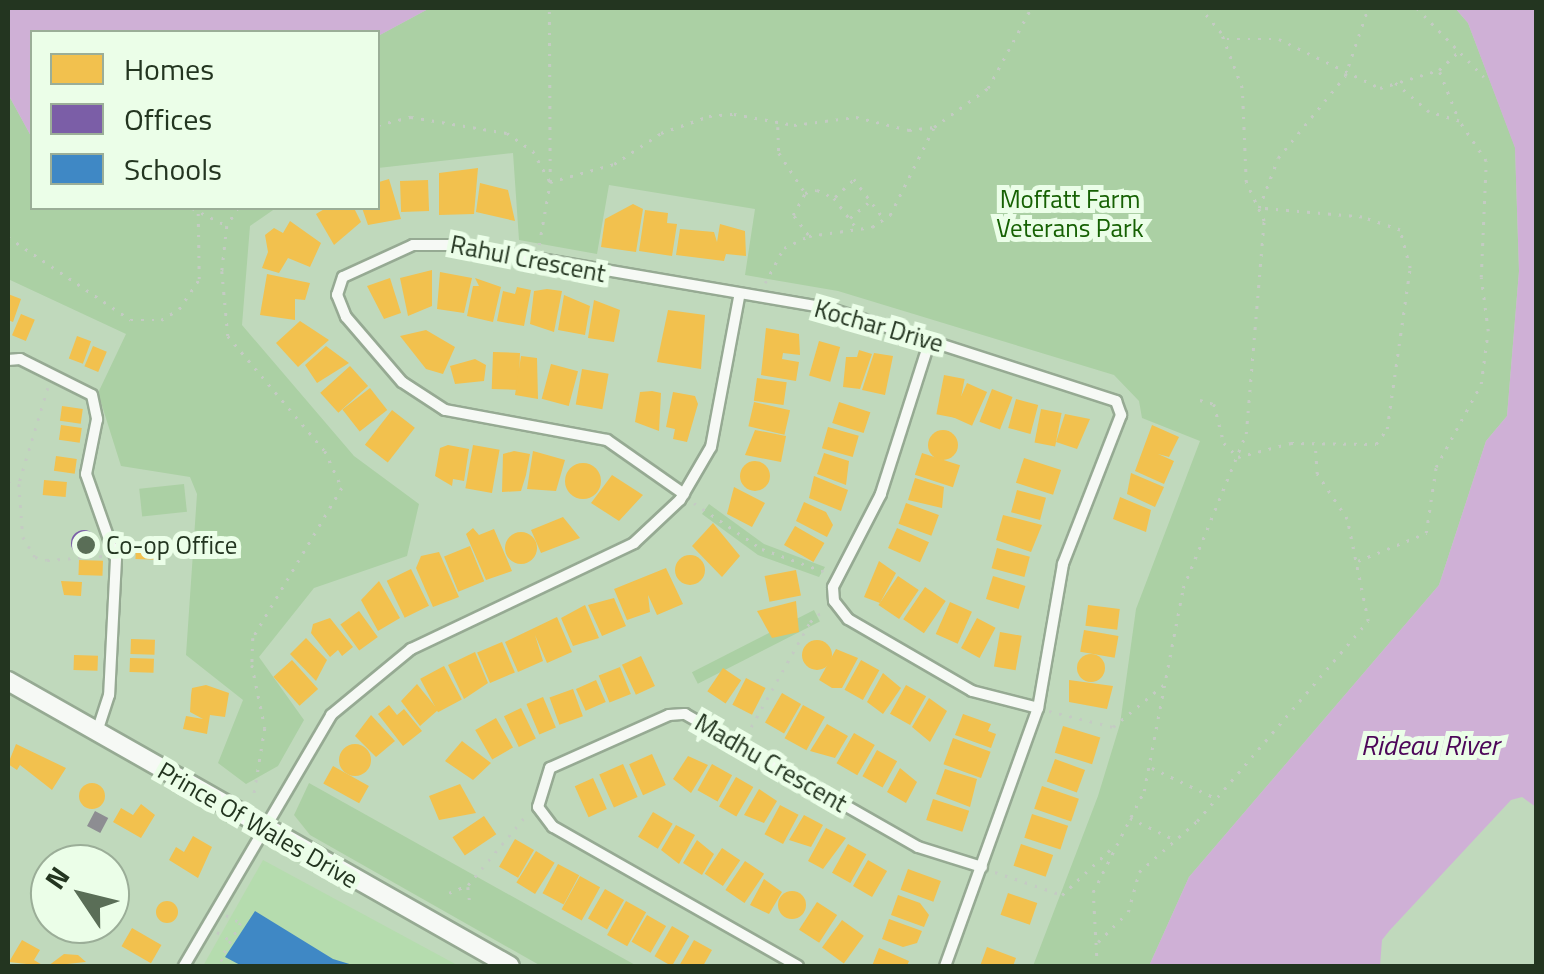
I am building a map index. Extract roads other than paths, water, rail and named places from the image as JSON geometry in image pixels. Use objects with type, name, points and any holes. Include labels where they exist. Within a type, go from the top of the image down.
[{"type":"main road","name":"Prince Of Wales Drive","points":[[8,681],[510,966]]},
{"type":"street","name":"Rahul Crescent","points":[[684,494],[607,440],[445,410],[402,382],[346,317],[337,295],[354,267],[413,244],[459,244],[536,262],[740,297]]},
{"type":"street","name":"Kochar Drive","points":[[740,297],[828,308],[1100,392],[1116,401],[1121,414],[1063,564],[1038,708],[945,966]]},
{"type":"street","points":[[184,966],[331,715],[362,686],[451,628],[634,542],[684,494],[711,447],[740,297]]},
{"type":"street","points":[[930,340],[881,494],[838,577],[834,601],[848,620],[972,690],[1038,708]]},
{"type":"street","points":[[8,360],[53,374],[92,396],[97,419],[86,474],[115,555],[109,694],[97,732]]},
{"type":"street","name":"Madhu Crescent","points":[[798,966],[553,827],[538,807],[543,779],[560,761],[669,714],[684,714],[918,847],[982,867]]},
{"type":"water","points":[[8,8],[430,8],[380,35],[380,30],[30,30],[30,134],[8,94]]},
{"type":"water","name":"Rideau River","points":[[1455,8],[1536,8],[1536,807],[1522,797],[1511,800],[1382,940],[1380,966],[1149,966],[1189,877],[1439,585],[1486,441],[1507,416],[1519,271],[1515,148],[1468,23]]},
{"type":"place","name":"Co-op Office","points":[[86,545]]},
{"type":"park label","name":"Moffatt Farm Veterans Park","points":[[1070,214]]}]
